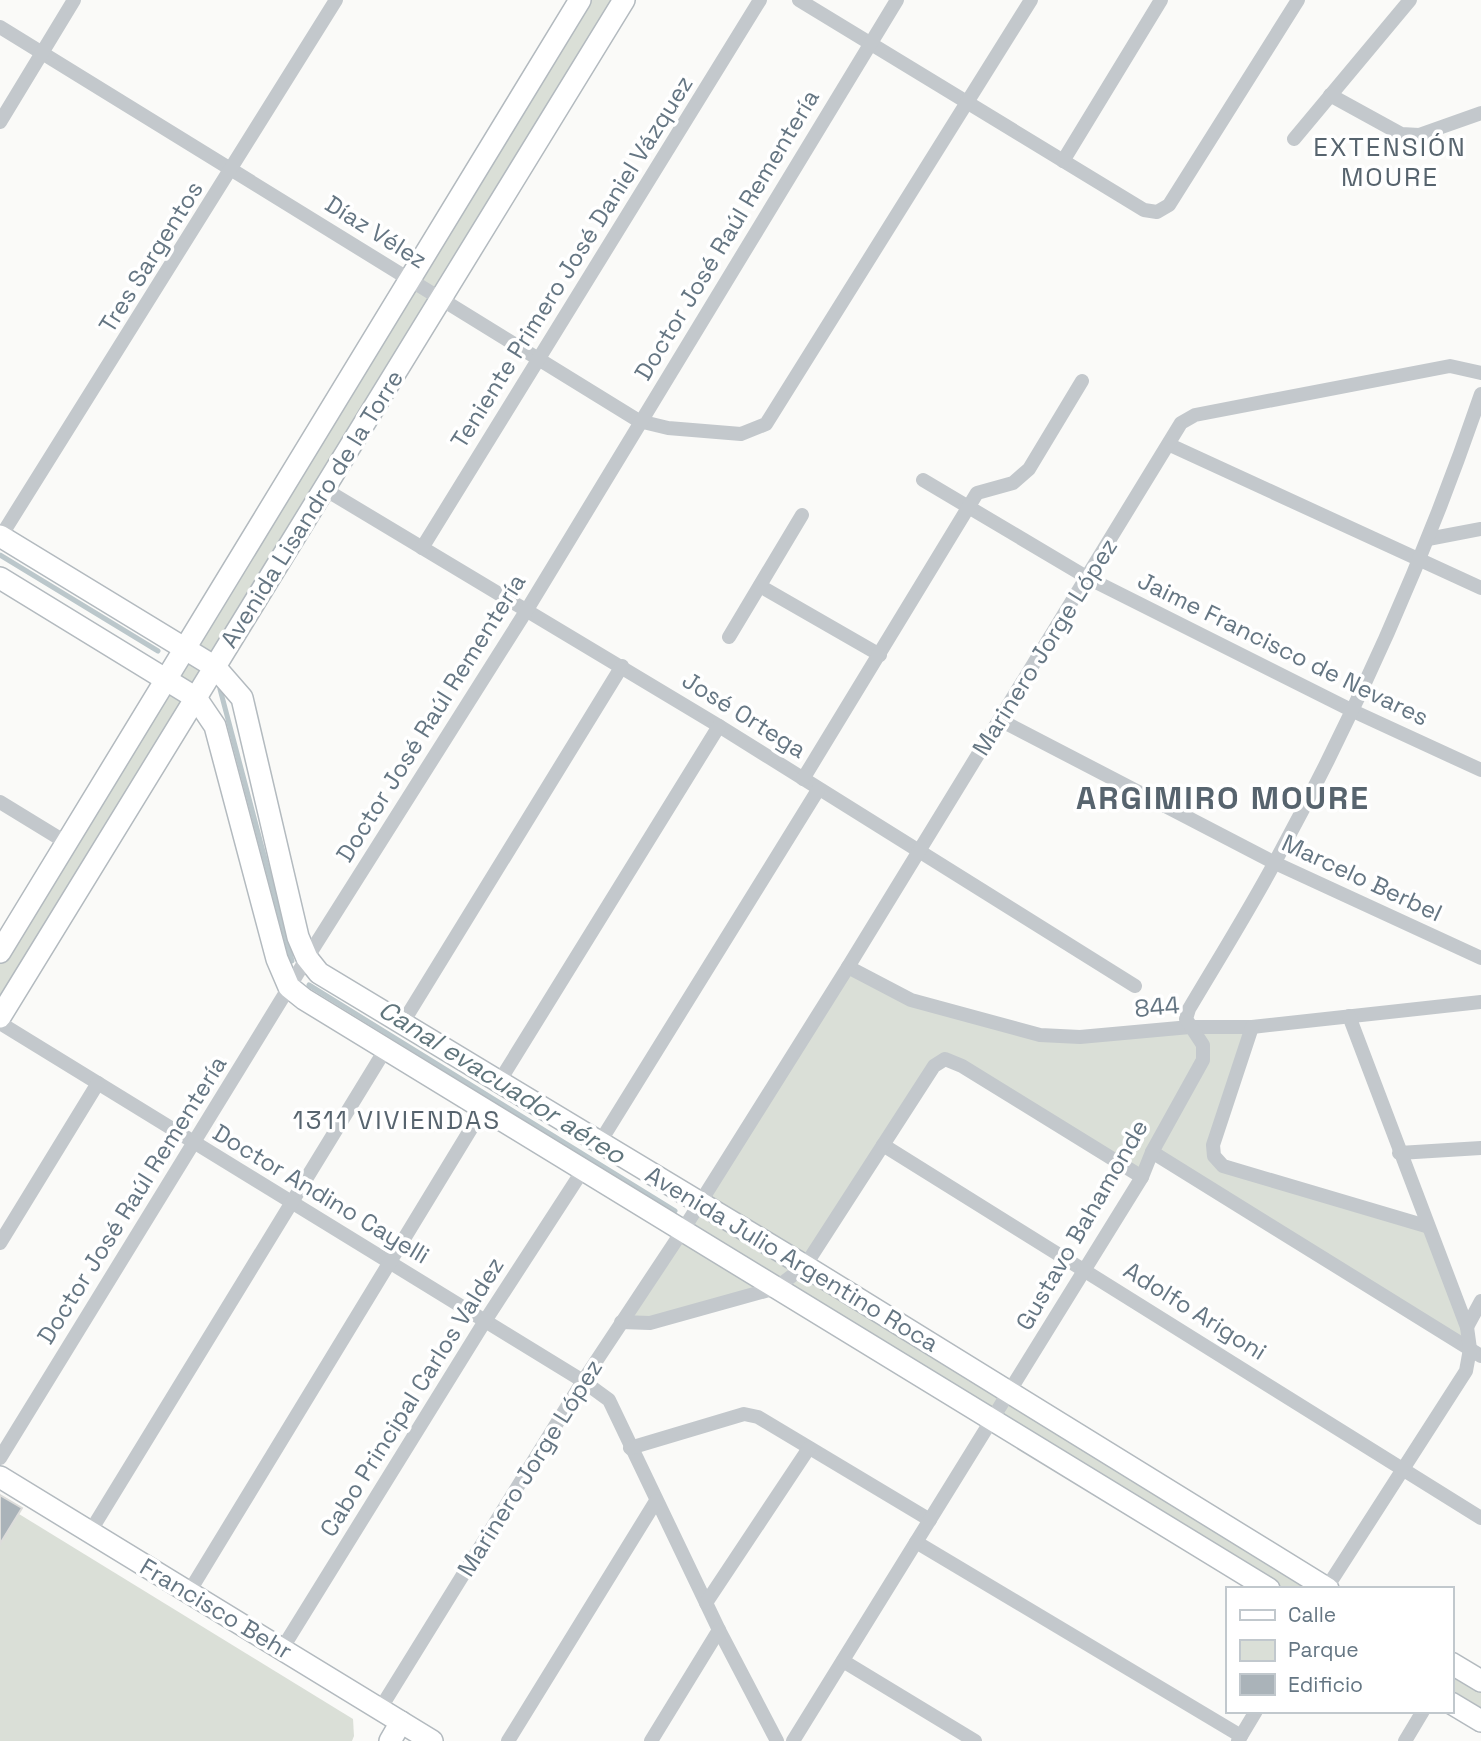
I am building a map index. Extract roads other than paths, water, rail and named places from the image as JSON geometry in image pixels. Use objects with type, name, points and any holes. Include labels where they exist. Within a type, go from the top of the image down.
[{"type":"main road","name":"Avenida Lisandro de la Torre","points":[[0,952],[580,0]]},
{"type":"main road","name":"Avenida Lisandro de la Torre","points":[[0,1017],[326,490],[624,0]]},
{"type":"main road","name":"Avenida Julio Argentino Roca","points":[[0,536],[215,667],[242,698],[298,937],[307,958],[319,973],[805,1266],[1325,1587]]},
{"type":"main road","points":[[0,578],[196,698],[215,726],[277,959],[289,987]]},
{"type":"main road","name":"Avenida Julio Argentino Roca","points":[[289,987],[385,1050],[1266,1587]]},
{"type":"main road","name":"Francisco Behr","points":[[0,1477],[432,1741]]},
{"type":"main road","points":[[1453,1664],[1481,1681]]},
{"type":"main road","points":[[1453,1704],[1481,1721]]},
{"type":"main road","points":[[390,1741],[401,1722]]},
{"type":"street","points":[[0,122],[74,0]]},
{"type":"street","name":"Tres Sargentos","points":[[0,536],[233,170],[336,0]]},
{"type":"street","name":"Teniente Primero José Daniel Vázquez","points":[[422,548],[760,0]]},
{"type":"street","points":[[799,0],[1144,210],[1157,212],[1169,205],[1298,0]]},
{"type":"street","name":"Doctor José Raúl Rementería","points":[[0,1458],[307,958],[528,608],[639,421],[897,0]]},
{"type":"street","points":[[968,103],[1031,0]]},
{"type":"street","points":[[1063,161],[1161,0]]},
{"type":"street","points":[[1294,139],[1410,0]]},
{"type":"street","name":"Díaz Vélez","points":[[0,26],[639,421],[668,428],[741,435],[766,424],[968,103]]},
{"type":"street","points":[[1330,95],[1401,134],[1419,135],[1481,113]]},
{"type":"street","name":"Marinero Jorge López","points":[[380,1709],[583,1381],[683,1230],[848,967],[918,849],[1170,445],[1181,423],[1195,415],[1450,366],[1481,373]]},
{"type":"street","points":[[803,779],[976,494],[1013,483],[1029,469],[1082,381]]},
{"type":"street","points":[[1190,1027],[1186,1019],[1189,1009],[1275,863],[1353,711],[1420,561],[1481,394]]},
{"type":"street","points":[[1170,445],[1481,588]]},
{"type":"street","name":"Jaime Francisco de Nevares","points":[[923,480],[1088,578],[1353,711],[1481,770]]},
{"type":"street","name":"José Ortega","points":[[326,490],[528,608],[1135,986]]},
{"type":"street","points":[[729,637],[802,515]]},
{"type":"street","points":[[1428,539],[1481,529]]},
{"type":"street","points":[[760,586],[880,655]]},
{"type":"street","points":[[402,1024],[622,666]]},
{"type":"street","name":"Marcelo Berbel","points":[[1000,720],[1275,863],[1481,958]]},
{"type":"street","points":[[499,1082],[719,726]]},
{"type":"street","points":[[600,1142],[818,790]]},
{"type":"street","points":[[0,802],[66,843]]},
{"type":"street","name":"844","points":[[848,967],[911,1000],[1040,1035],[1080,1037],[1190,1027],[1252,1027],[1481,1002]]},
{"type":"street","points":[[1328,1587],[1476,1353],[1349,1016]]},
{"type":"street","name":"Doctor Andino Cayelli","points":[[0,1023],[583,1381],[609,1400],[719,1630],[777,1741]]},
{"type":"street","name":"Gustavo Bahamonde","points":[[992,1420],[1142,1177],[1152,1152],[1203,1059],[1203,1045],[1190,1027]]},
{"type":"street","points":[[1252,1027],[1213,1144],[1214,1156],[1223,1166],[1426,1226]]},
{"type":"street","points":[[90,1532],[385,1050]]},
{"type":"street","points":[[621,1322],[650,1323],[776,1288],[805,1266],[934,1066],[945,1059],[962,1066],[1142,1177]]},
{"type":"street","points":[[0,1243],[98,1083]]},
{"type":"street","points":[[190,1592],[483,1109]]},
{"type":"street","name":"Adolfo Arigoni","points":[[883,1145],[1481,1518]]},
{"type":"street","points":[[1399,1153],[1481,1148]]},
{"type":"street","points":[[1152,1152],[1476,1353]]},
{"type":"street","name":"Cabo Principal Carlos Valdez","points":[[282,1649],[485,1321],[583,1170]]},
{"type":"street","points":[[1467,1327],[1481,1301]]},
{"type":"street","points":[[630,1448],[744,1414],[758,1417],[930,1520]]},
{"type":"street","points":[[793,1741],[992,1420]]},
{"type":"street","points":[[706,1603],[809,1448]]},
{"type":"street","points":[[508,1741],[656,1501]]},
{"type":"street","points":[[916,1542],[1240,1738],[1255,1713]]},
{"type":"street","points":[[651,1741],[719,1630]]},
{"type":"street","points":[[843,1661],[975,1741]]},
{"type":"street","points":[[1405,1741],[1422,1713]]},
{"type":"waterway","name":"Canal evacuador aéreo","points":[[0,555],[158,651]]},
{"type":"waterway","name":"Canal evacuador aéreo","points":[[220,689],[292,961]]},
{"type":"waterway","name":"Canal evacuador aéreo","points":[[309,985],[675,1211]]},
{"type":"district","name":"EXTENSIÓN MOURE","points":[[1390,162]]},
{"type":"district","name":"ARGIMIRO MOURE","points":[[1223,798]]},
{"type":"district","name":"1311 VIVIENDAS","points":[[397,1120]]}]
